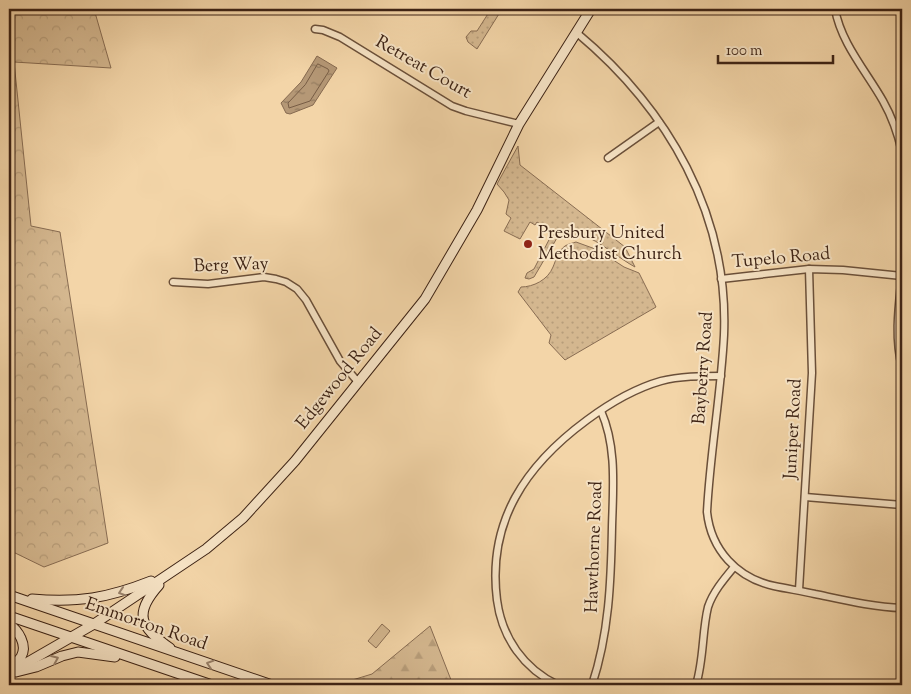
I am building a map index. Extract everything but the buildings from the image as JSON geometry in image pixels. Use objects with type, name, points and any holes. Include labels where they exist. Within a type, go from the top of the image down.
[{"type":"main road","name":"Edgewood Road","points":[[9,672],[94,624],[206,548],[243,518],[295,461],[425,299],[477,210],[519,124],[591,9]]},
{"type":"main road","points":[[9,595],[32,599],[80,601],[108,596],[168,575]]},
{"type":"main road","points":[[168,575],[148,598],[143,613],[144,621],[146,627],[156,638],[178,654]]},
{"type":"main road","name":"Emmorton Road","points":[[9,595],[272,685]]},
{"type":"main road","name":"Emmorton Road","points":[[9,616],[212,685]]},
{"type":"main road","points":[[9,624],[18,631],[22,645],[21,657],[9,672]]},
{"type":"main road","points":[[9,672],[36,667],[62,656],[78,652],[139,660]]},
{"type":"street","points":[[834,9],[841,32],[886,108],[896,130],[902,152]]},
{"type":"street","name":"Retreat Court","points":[[315,30],[323,30],[340,37],[452,106],[519,124]]},
{"type":"street","name":"Bayberry Road","points":[[576,33],[621,75],[639,95],[673,141],[701,198],[715,239],[721,279],[724,333],[707,512],[714,542],[734,567],[761,582],[852,602],[902,608]]},
{"type":"street","points":[[608,158],[659,122]]},
{"type":"street","name":"Tupelo Road","points":[[721,279],[809,269],[902,276]]},
{"type":"street","name":"Juniper Road","points":[[799,590],[812,374],[809,269]]},
{"type":"street","points":[[902,276],[898,323],[902,367]]},
{"type":"street","name":"Berg Way","points":[[173,282],[208,284],[264,277],[286,282],[297,289],[306,300],[340,361],[358,382]]},
{"type":"street","points":[[558,685],[532,668],[522,658],[508,637],[499,613],[495,568],[501,534],[511,504],[529,474],[556,445],[600,411],[626,394],[661,381],[680,377],[721,376]]},
{"type":"street","name":"Hawthorne Road","points":[[592,685],[606,629],[612,556],[612,457],[607,430],[600,411]]},
{"type":"street","points":[[805,497],[902,505]]},
{"type":"street","points":[[696,685],[702,662],[708,607],[720,584],[734,567]]},
{"type":"green space","points":[[9,9],[94,9],[111,68],[14,62],[31,226],[60,232],[108,543],[44,567],[9,550]]},
{"type":"green space","points":[[491,9],[502,9],[477,49],[468,42],[466,37],[471,31],[477,31]]},
{"type":"green space","points":[[518,146],[520,165],[625,247],[635,267],[590,238],[577,236],[557,238],[534,277],[525,278],[527,273],[534,269],[553,232],[537,222],[535,225],[530,222],[520,239],[504,231],[511,218],[506,214],[509,200],[497,184]]},
{"type":"green space","points":[[576,242],[598,250],[624,267],[639,273],[656,307],[565,360],[549,343],[551,335],[518,292],[521,287],[535,284],[548,276],[563,248]]},
{"type":"green space","points":[[382,624],[390,631],[376,648],[368,641]]},
{"type":"green space","points":[[430,626],[453,685],[336,685],[372,674]]},
{"type":"water","points":[[317,56],[337,68],[313,105],[290,114],[286,113],[281,103],[301,82]]},
{"type":"place","name":"Presbury United Methodist Church","points":[[528,244]]}]
